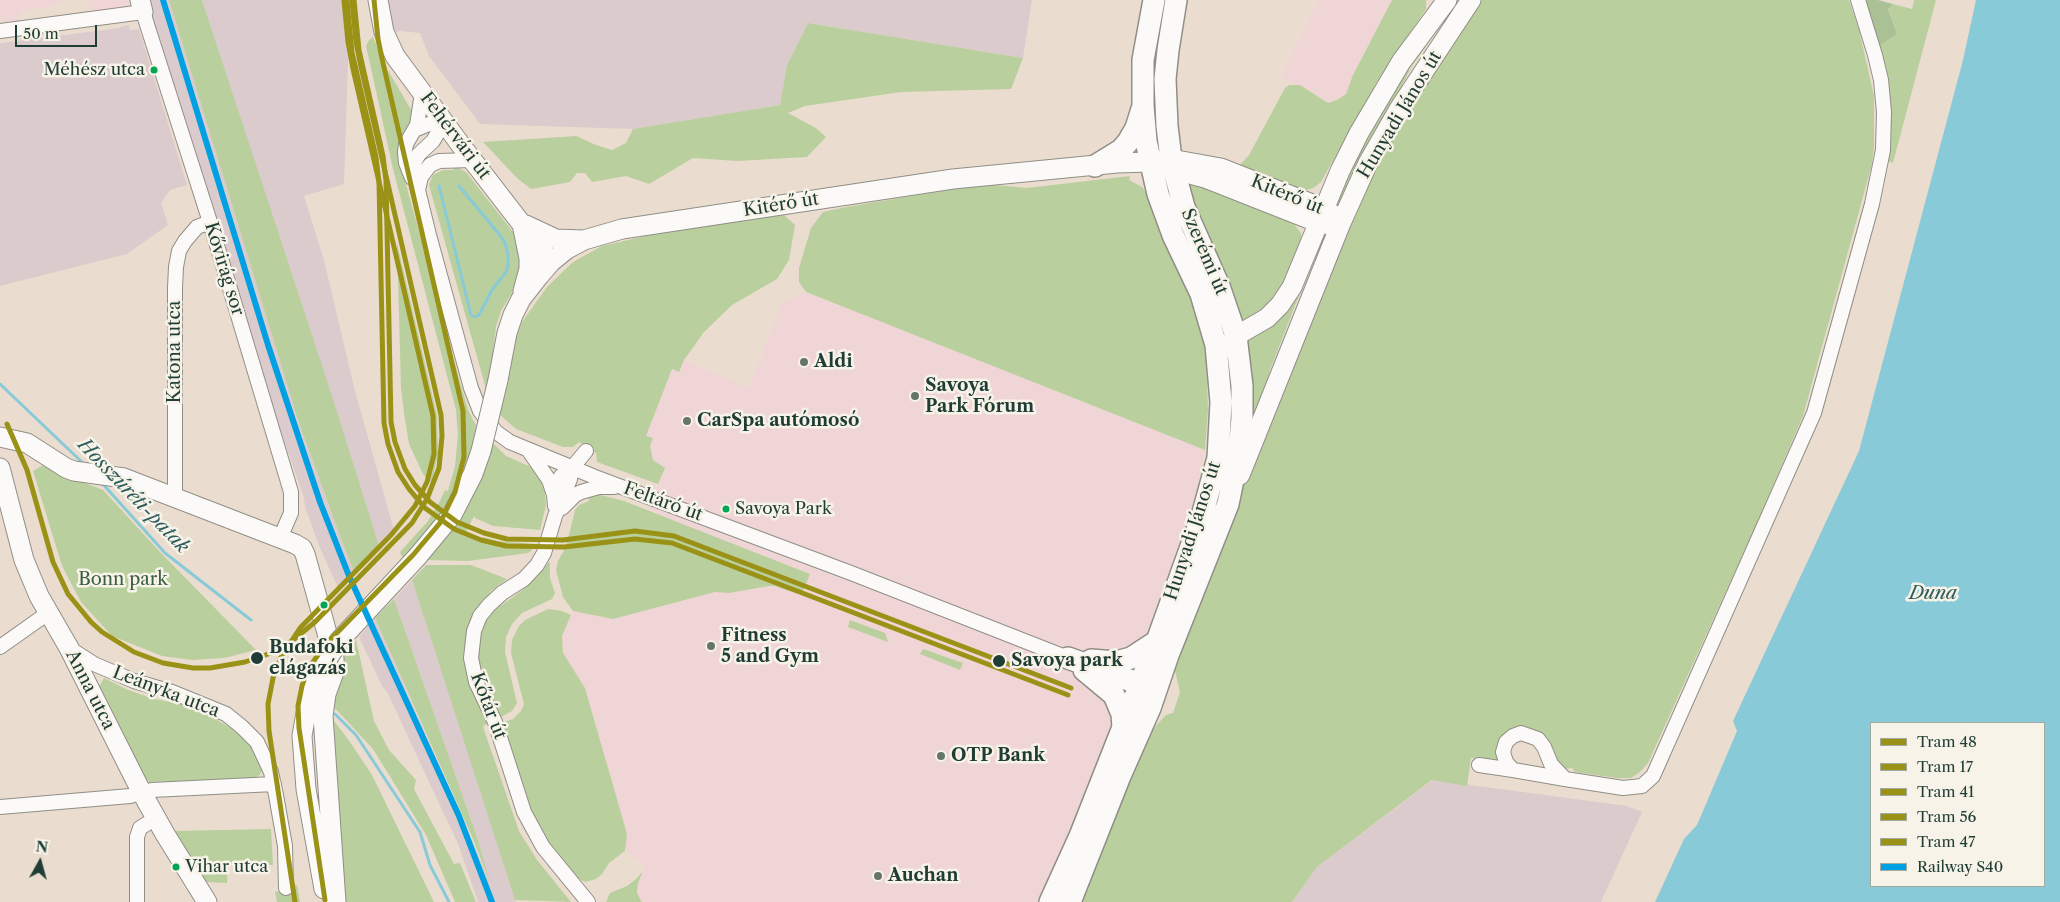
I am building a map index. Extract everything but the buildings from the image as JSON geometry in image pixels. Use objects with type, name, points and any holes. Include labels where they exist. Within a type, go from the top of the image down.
[{"type":"main road","name":"Fehérvári út","points":[[378,0],[381,22],[387,42],[422,93],[551,262]]},
{"type":"main road","name":"Szerémi út","points":[[1154,0],[1143,60],[1143,106],[1150,162],[1165,214],[1203,300],[1212,329],[1218,367]]},
{"type":"main road","name":"Szerémi út","points":[[1176,0],[1165,79],[1166,126],[1172,164],[1186,213],[1219,286],[1236,336],[1242,386],[1242,420],[1239,452],[1228,504]]},
{"type":"main road","name":"Hunyadi János út","points":[[1050,902],[1080,836],[1158,641],[1212,486],[1218,458],[1220,427],[1218,367],[1229,343],[1236,336],[1267,318],[1280,305],[1292,287],[1340,171],[1359,133],[1379,97],[1402,62],[1447,0]]},
{"type":"main road","name":"Hunyadi János út","points":[[1070,902],[1354,191],[1383,134],[1471,0]]},
{"type":"main road","points":[[1095,166],[1121,150],[1128,142],[1136,128],[1143,106]]},
{"type":"main road","name":"Kitérő út","points":[[325,902],[306,789],[302,736],[309,696],[323,666],[345,635],[418,556],[452,515],[474,474],[498,380],[507,333],[521,299],[551,262],[567,249],[584,240],[622,229],[943,180],[1150,162],[1221,168],[1290,196],[1322,216]]},
{"type":"main road","name":"Kitérő út","points":[[1172,164],[1229,187],[1322,216],[1335,216],[1341,223]]},
{"type":"main road","points":[[1290,196],[1317,191],[1328,184],[1340,171]]},
{"type":"main road","points":[[521,222],[556,239],[584,240]]},
{"type":"main road","points":[[521,222],[529,258],[529,269],[521,299]]},
{"type":"main road","points":[[0,437],[26,442],[66,468],[86,474],[124,478],[295,544],[305,554],[334,658],[334,672],[326,694],[323,716],[336,902]]},
{"type":"main road","name":"Anna utca","points":[[0,468],[24,560],[39,596],[69,648],[142,793],[207,902]]},
{"type":"main road","points":[[1068,658],[1116,662],[1131,658],[1158,641]]},
{"type":"main road","points":[[1068,658],[1140,684],[1150,684],[1161,676]]},
{"type":"main road","points":[[1068,658],[1101,682],[1114,695],[1122,714],[1123,728]]},
{"type":"street","points":[[1480,766],[1623,788],[1642,786],[1653,776],[1812,420],[1872,204],[1884,134],[1880,80],[1875,55],[1858,0]]},
{"type":"street","points":[[0,31],[141,6]]},
{"type":"street","name":"Kővirág sor","points":[[141,6],[210,222],[291,492],[292,513],[280,538]]},
{"type":"street","name":"Feltáró út","points":[[418,193],[406,163],[405,152],[406,144],[418,118],[422,93]]},
{"type":"street","name":"Feltáró út","points":[[444,122],[433,142],[419,154],[413,170],[471,388],[480,411],[496,432],[510,442],[572,468],[836,567],[1068,658]]},
{"type":"street","points":[[414,130],[429,124],[444,122]]},
{"type":"street","points":[[418,193],[421,177],[430,165],[439,161],[472,160]]},
{"type":"street","name":"Katona utca","points":[[175,498],[174,288],[176,267],[179,251],[185,241],[197,227],[210,222]]},
{"type":"street","name":"Kőtár út","points":[[529,451],[549,480],[554,495],[555,516]]},
{"type":"street","points":[[572,468],[586,451]]},
{"type":"street","name":"Kőtár út","points":[[554,495],[561,476],[572,468]]},
{"type":"street","name":"Kőtár út","points":[[572,468],[570,480],[555,516],[547,546],[537,564],[524,579],[502,593],[489,604],[480,616],[473,638],[471,658],[476,682],[495,722],[524,812],[543,847],[588,902]]},
{"type":"street","name":"Kőtár út","points":[[555,516],[575,495],[599,487],[620,486]]},
{"type":"street","points":[[0,647],[48,613]]},
{"type":"street","name":"Leányka utca","points":[[69,648],[94,664],[134,681],[172,692],[226,714],[257,742],[265,757],[274,784],[285,846],[286,888]]},
{"type":"street","points":[[1513,770],[1506,762],[1503,752],[1506,742],[1513,736],[1521,733],[1538,740],[1544,747],[1551,764],[1565,779]]},
{"type":"street","points":[[0,807],[130,796],[152,790],[274,784]]},
{"type":"street","points":[[137,902],[137,837],[140,828],[156,818]]},
{"type":"shaded area","points":[[0,0],[73,0],[57,2],[58,5],[22,11],[18,21],[4,23],[4,19],[0,16]]},
{"type":"shaded area","points":[[86,0],[129,0],[131,6],[94,11]]},
{"type":"shaded area","points":[[147,0],[169,0],[298,420],[355,574],[339,590],[320,548],[305,507],[304,498],[279,426]]},
{"type":"shaded area","points":[[202,0],[350,0],[344,184],[304,196],[324,260],[354,387],[395,534],[380,549]]},
{"type":"shaded area","points":[[387,0],[1032,0],[1023,58],[808,23],[787,65],[780,105],[633,129],[480,124],[429,56],[420,33],[400,31],[394,33],[387,12]]},
{"type":"shaded area","points":[[1319,0],[1392,0],[1353,75],[1346,94],[1329,103],[1308,89],[1294,84],[1281,76]]},
{"type":"shaded area","points":[[129,25],[130,30],[139,29],[187,185],[170,190],[161,203],[168,225],[127,254],[0,286],[0,43],[120,28]]},
{"type":"shaded area","name":"Savoya Park","points":[[806,292],[1205,450],[1196,492],[1184,530],[1114,732],[1064,857],[1038,902],[642,902],[637,894],[638,883],[645,865],[625,851],[627,834],[585,688],[563,653],[562,636],[573,611],[613,619],[715,592],[729,593],[775,586],[798,594],[802,593],[809,573],[647,511],[664,468],[653,460],[646,436],[672,369],[679,372],[684,360],[749,388],[782,302]]},
{"type":"shaded area","points":[[412,580],[516,902],[478,902],[458,844],[387,692],[382,686],[359,637],[375,618],[487,875],[477,837],[394,599]]},
{"type":"shaded area","points":[[1433,780],[1627,806],[1642,812],[1601,902],[1292,902],[1317,867]]},
{"type":"green space","points":[[169,0],[202,0],[332,396],[380,549],[355,574],[298,420]]},
{"type":"green space","points":[[1162,0],[1170,0],[1159,137],[1156,144],[1152,67]]},
{"type":"green space","points":[[1392,0],[1426,0],[1426,9],[1377,82],[1321,182],[1313,188],[1301,192],[1237,168],[1249,155],[1285,88],[1289,85],[1300,85],[1328,103],[1346,94],[1353,75]]},
{"type":"green space","points":[[1482,0],[1849,0],[1859,30],[1874,96],[1872,164],[1803,416],[1756,525],[1648,763],[1631,778],[1575,772],[1572,768],[1565,769],[1518,729],[1500,761],[1471,758],[1467,786],[1432,780],[1317,867],[1292,902],[1080,902],[1138,758],[1151,731],[1166,715],[1173,713],[1180,692],[1175,664],[1233,510],[1288,382],[1295,356],[1367,182],[1426,80],[1450,49]]},
{"type":"green space","points":[[1864,0],[1878,0],[1893,4],[1888,9],[1897,34],[1878,47]]},
{"type":"green space","points":[[1914,0],[1936,0],[1893,163],[1887,161],[1878,47],[1897,34],[1888,8],[1893,4],[1912,9]]},
{"type":"green space","points":[[1444,17],[1445,19],[1412,66],[1340,205],[1333,211],[1349,170],[1371,130],[1394,91]]},
{"type":"green space","points":[[808,23],[1023,58],[1011,89],[901,92],[805,106],[788,113],[816,128],[826,137],[807,157],[737,161],[693,158],[649,184],[626,176],[592,182],[585,173],[577,173],[570,182],[531,189],[517,178],[483,142],[576,136],[612,150],[626,143],[633,129],[780,105],[787,65]]},
{"type":"green space","points":[[373,37],[383,62],[413,113],[414,118],[399,144],[398,155],[468,410],[476,426],[473,442],[475,443],[465,470],[440,518],[403,559],[400,552],[428,521],[445,490],[448,491],[455,466],[458,435],[456,410],[393,169],[366,46]]},
{"type":"green space","points":[[455,166],[466,172],[517,237],[523,251],[517,284],[501,311],[496,326],[490,379],[486,389],[429,185],[433,175],[443,170],[453,170]]},
{"type":"green space","points":[[1130,176],[1129,180],[1142,187],[1147,194],[1160,231],[1191,297],[1203,333],[1206,354],[1208,409],[1205,450],[806,292],[799,282],[799,268],[811,228],[823,212],[984,184],[1027,188]]},
{"type":"green space","points":[[1192,182],[1293,223],[1301,233],[1302,245],[1287,282],[1265,309],[1241,325],[1202,234],[1187,184]]},
{"type":"green space","points":[[768,214],[784,215],[795,225],[789,260],[777,279],[732,305],[704,332],[684,360],[679,372],[672,369],[646,436],[653,438],[650,446],[653,460],[665,468],[658,484],[597,462],[596,453],[579,442],[573,447],[563,447],[516,429],[499,414],[512,349],[522,322],[547,287],[573,262],[602,246],[672,230]]},
{"type":"green space","points":[[1323,234],[1270,370],[1261,406],[1251,433],[1245,339]]},
{"type":"green space","points":[[397,243],[437,415],[438,454],[432,481],[430,482],[423,474],[409,444],[404,413],[401,388]]},
{"type":"green space","points":[[493,443],[506,456],[531,467],[544,480],[541,482],[545,493],[546,505],[540,530],[493,526],[474,516],[463,538],[466,534],[482,539],[483,537],[498,541],[535,544],[531,551],[528,553],[468,561],[426,560],[486,459],[488,459]]},
{"type":"green space","name":"Bonn park","points":[[47,463],[72,478],[103,490],[161,553],[256,650],[224,658],[193,660],[162,656],[112,636],[81,602],[62,566],[33,471]]},
{"type":"green space","points":[[593,493],[624,501],[810,574],[802,593],[798,594],[775,586],[729,593],[715,592],[613,619],[573,611],[563,597],[556,570],[558,561],[566,547],[575,510],[579,505],[589,501],[588,494]]},
{"type":"green space","points":[[549,562],[550,578],[555,593],[552,599],[522,613],[512,624],[506,637],[505,652],[517,703],[512,711],[501,717],[481,675],[478,653],[481,631],[489,614],[520,592],[537,577]]},
{"type":"green space","points":[[426,565],[471,565],[507,579],[491,591],[477,608],[469,626],[472,685],[487,723],[483,727],[519,831],[537,860],[571,902],[515,900],[412,580]]},
{"type":"green space","points":[[394,599],[477,837],[490,882],[473,839],[375,618]]},
{"type":"green space","points":[[548,609],[562,611],[571,615],[562,636],[563,653],[585,688],[627,834],[625,851],[609,863],[602,874],[596,879],[585,882],[574,876],[547,840],[535,820],[523,792],[504,722],[513,719],[521,711],[524,704],[511,653],[512,640],[519,626],[525,620]]},
{"type":"green space","points":[[850,620],[885,633],[888,642],[848,627]]},
{"type":"green space","points":[[356,640],[374,721],[389,750],[416,780],[414,789],[454,864],[460,863],[476,902],[455,902],[426,835],[373,749],[332,705],[341,659]]},
{"type":"green space","points":[[923,649],[963,663],[960,670],[920,654]]},
{"type":"green space","points":[[104,678],[128,690],[154,699],[184,704],[231,728],[250,745],[263,766],[261,773],[256,778],[149,782],[144,777],[98,689]]},
{"type":"green space","points":[[332,718],[372,775],[434,902],[345,902]]},
{"type":"green space","points":[[271,829],[273,865],[259,864],[255,861],[228,864],[227,883],[206,882],[174,831]]},
{"type":"green space","points":[[643,871],[638,883],[637,893],[642,902],[606,902],[610,893],[627,886]]},
{"type":"green space","points":[[297,885],[300,902],[277,902],[275,892],[287,890],[288,887]]},
{"type":"water","name":"Duna","points":[[1976,0],[2060,0],[2060,902],[1655,902],[1684,839],[1697,825],[1737,731],[1733,721],[1859,451],[1963,60]]},
{"type":"waterway","points":[[439,186],[471,315],[475,317],[479,315],[492,290],[506,272],[508,254],[505,243],[499,234],[459,186]]},
{"type":"waterway","name":"Hosszúréti-patak","points":[[0,384],[85,465]]},
{"type":"waterway","name":"Hosszúréti-patak","points":[[101,482],[165,553],[251,620]]},
{"type":"waterway","name":"Hosszúréti-patak","points":[[335,714],[356,735],[420,832],[430,865],[449,902]]},
{"type":"tram line","name":"48","points":[[354,0],[359,50],[383,156],[386,181],[391,422],[395,442],[405,469],[415,485],[430,502],[457,522],[484,533],[507,539],[563,540],[635,531],[674,536],[1071,688]]},
{"type":"tram line","name":"56","points":[[325,900],[299,728],[298,706],[302,686],[307,671],[324,646],[413,555],[440,523],[455,492],[464,457],[463,411],[383,63],[378,39],[374,0]]},
{"type":"tram line","name":"47","points":[[295,902],[269,731],[268,704],[273,678],[281,657],[300,628],[391,535],[415,506],[427,482],[434,454],[433,416],[353,69],[344,1]]},
{"type":"tram line","name":"17","points":[[347,1],[352,52],[376,157],[379,182],[384,423],[388,444],[398,472],[425,508],[454,529],[481,540],[506,546],[564,547],[635,539],[672,543],[1068,695]]},
{"type":"tram line","name":"41","points":[[7,424],[27,470],[53,562],[68,594],[91,622],[102,632],[134,652],[163,663],[193,668],[210,668],[245,662],[271,653],[292,641],[315,622],[412,523],[427,499],[439,468],[442,436],[441,415],[361,67],[356,42],[352,1]]},
{"type":"rail line","name":"S40","points":[[163,0],[268,345],[320,502],[349,576],[459,816],[492,902]]},
{"type":"place","name":"Méhész utca","points":[[154,70]]},
{"type":"place","name":"Aldi","points":[[804,362]]},
{"type":"place","name":"Savoya Park Fórum","points":[[915,396]]},
{"type":"place","name":"CarSpa autómosó","points":[[687,421]]},
{"type":"place","name":"Savoya Park","points":[[726,509]]},
{"type":"place","name":"Fitness 5 and Gym","points":[[711,646]]},
{"type":"place","name":"Budafoki elágazás","points":[[257,658]]},
{"type":"place","name":"Savoya park","points":[[999,661]]},
{"type":"place","name":"OTP Bank","points":[[941,756]]},
{"type":"place","name":"Vihar utca","points":[[176,867]]},
{"type":"place","name":"Auchan","points":[[878,876]]}]
